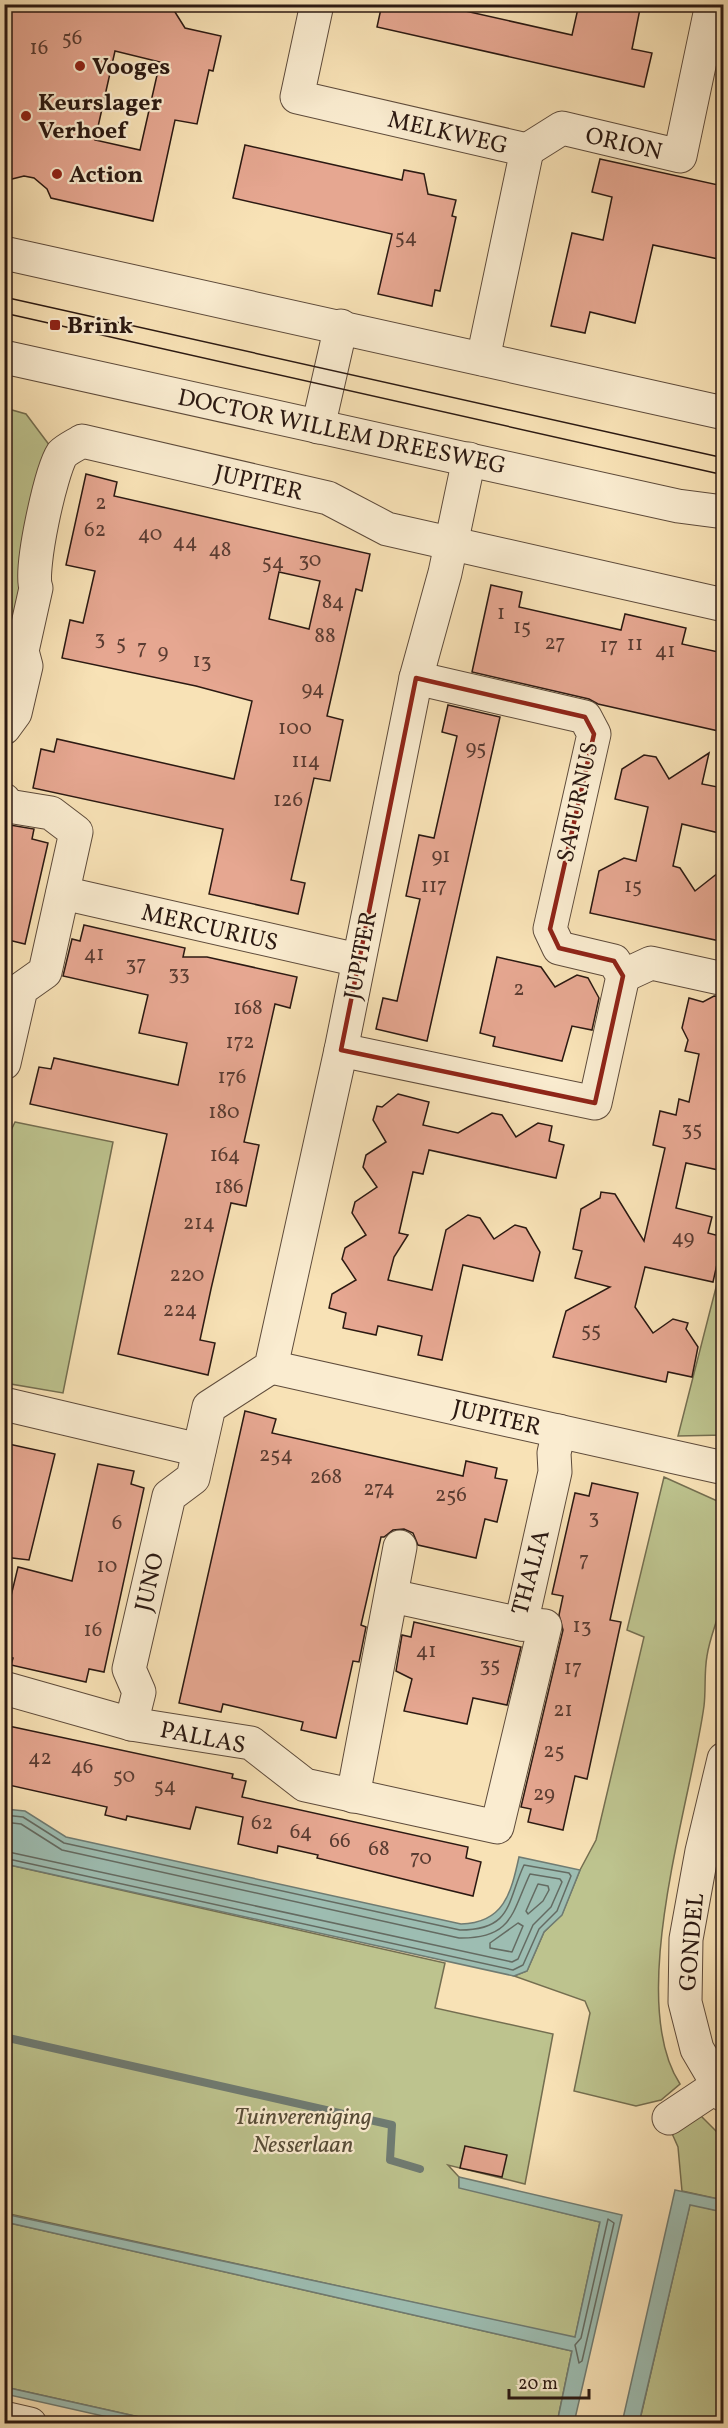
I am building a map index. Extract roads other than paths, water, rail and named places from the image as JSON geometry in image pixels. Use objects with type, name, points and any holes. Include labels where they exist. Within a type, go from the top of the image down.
[{"type":"street","name":"ORION","points":[[527,150],[562,128],[681,156],[712,4]]},
{"type":"street","name":"MELKWEG","points":[[315,18],[297,97],[527,150],[483,359]]},
{"type":"street","points":[[4,253],[341,326],[723,413]]},
{"type":"street","points":[[318,427],[341,326]]},
{"type":"street","name":"DOCTOR WILLEM DREESWEG","points":[[4,357],[678,506],[723,512]]},
{"type":"street","name":"JUPITER","points":[[4,728],[15,713],[26,666],[22,651],[36,588],[33,579],[35,562],[54,470],[64,452],[82,441],[328,498],[387,528],[723,605]]},
{"type":"street","name":"JUPITER","points":[[469,459],[452,543],[416,678],[341,1050],[271,1367],[723,1468]]},
{"type":"street","name":"DOCTOR WILLEM DREESWEG","points":[[678,506],[723,522]]},
{"type":"street","name":"SATURNUS","points":[[416,678],[585,717],[594,734],[549,930],[559,948],[614,961],[623,976]]},
{"type":"street","points":[[4,800],[8,806],[51,813],[76,832],[45,972],[21,989],[4,1063]]},
{"type":"street","name":"MERCURIUS","points":[[63,893],[358,960]]},
{"type":"street","points":[[341,1050],[595,1103],[623,976],[651,963],[723,979]]},
{"type":"street","points":[[4,1404],[199,1450],[209,1407],[271,1367]]},
{"type":"street","name":"THALIA","points":[[392,1596],[521,1624],[555,1472],[554,1453],[559,1431]]},
{"type":"street","name":"JUNO","points":[[132,1724],[139,1692],[129,1669],[169,1496],[193,1478],[199,1450]]},
{"type":"street","points":[[353,1796],[400,1547]]},
{"type":"street","name":"PALLAS","points":[[4,1688],[132,1724],[251,1743],[305,1785],[497,1827],[545,1626],[521,1624]]},
{"type":"street","name":"GONDEL","points":[[720,2090],[697,2049],[685,2002],[686,1939],[702,1851],[723,1759]]},
{"type":"street","points":[[669,2118],[720,2090]]},
{"type":"street","points":[[4,2418],[30,2424]]},
{"type":"water","points":[[5,1809],[25,1811],[66,1837],[461,1924],[487,1918],[503,1904],[513,1883],[519,1857],[580,1870],[562,1915],[544,1932],[527,1971],[514,1976],[5,1864]]},
{"type":"water","points":[[459,2177],[622,2215],[574,2423],[557,2423],[572,2351],[5,2222],[5,2214],[575,2337],[600,2222],[459,2188]]},
{"type":"water","points":[[675,2190],[723,2200],[723,2212],[690,2205],[639,2423],[622,2423]]},
{"type":"water","points":[[5,2387],[166,2423],[134,2423],[5,2394]]},
{"type":"waterway","points":[[4,2037],[392,2125],[390,2160],[420,2169]]},
{"type":"tram line","points":[[4,297],[724,458]]},
{"type":"tram line","points":[[4,313],[724,475]]},
{"type":"place","name":"Vooges","points":[[80,66]]},
{"type":"place","name":"Keurslager Verhoef","points":[[26,116]]},
{"type":"place","name":"Action","points":[[57,174]]},
{"type":"place","name":"Brink","points":[[55,325]]},
{"type":"park label","name":"Tuinvereniging Nesserlaan","points":[[303,2130]]}]
